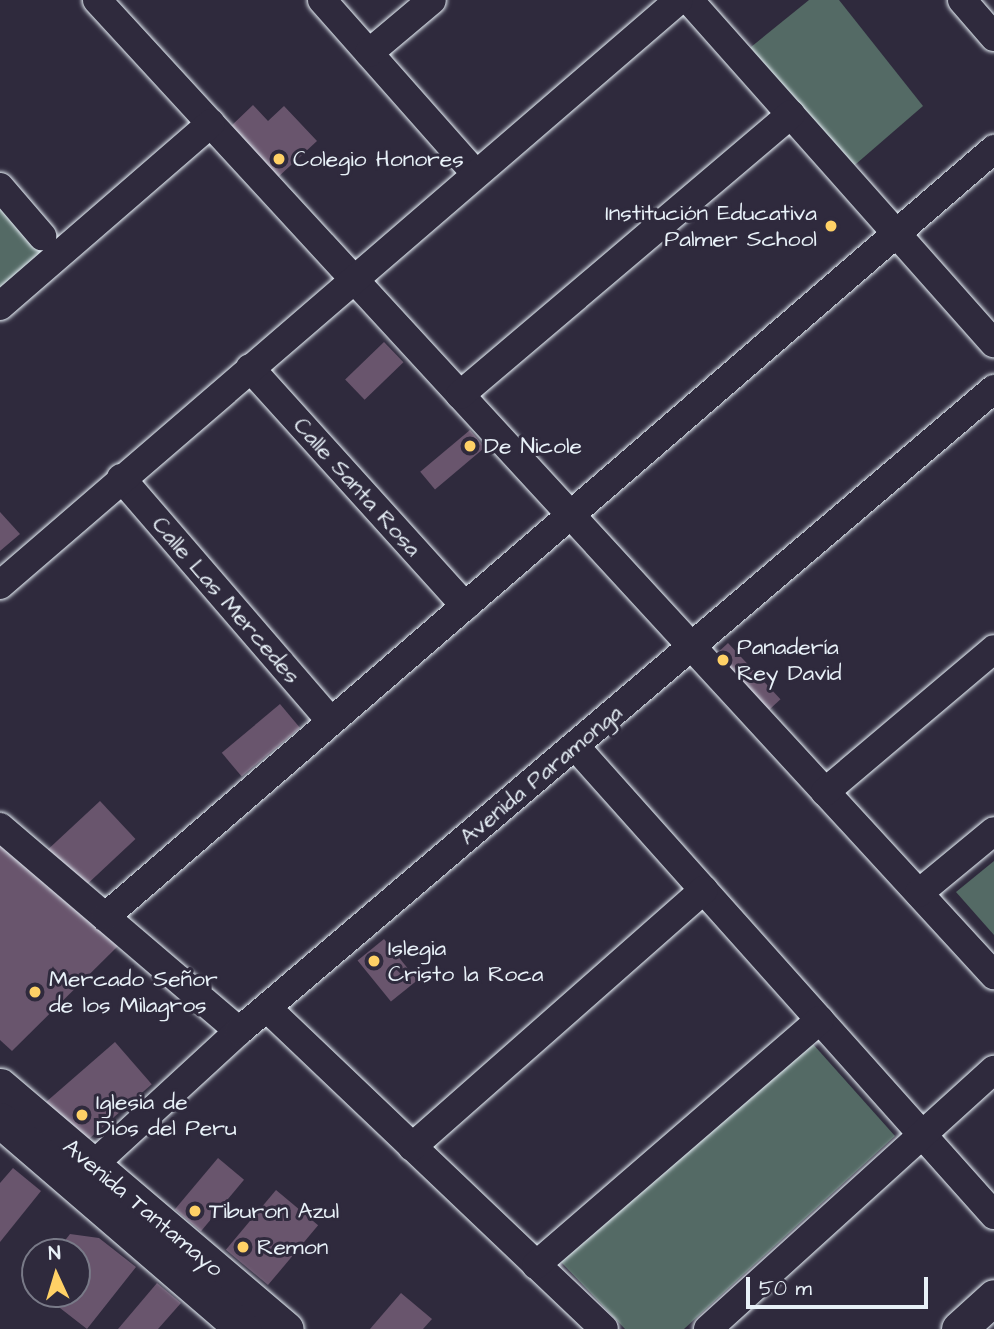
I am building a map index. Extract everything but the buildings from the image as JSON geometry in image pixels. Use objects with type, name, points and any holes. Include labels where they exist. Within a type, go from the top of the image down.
[{"type":"street","points":[[97,0],[994,975]]},
{"type":"street","points":[[323,0],[477,174]]},
{"type":"street","points":[[369,53],[432,0]]},
{"type":"street","points":[[0,585],[678,0]]},
{"type":"street","points":[[689,0],[994,344]]},
{"type":"street","points":[[962,0],[994,37]]},
{"type":"street","points":[[460,395],[791,114]]},
{"type":"street","points":[[0,306],[211,123]]},
{"type":"street","points":[[105,918],[994,149]]},
{"type":"street","points":[[0,187],[42,236]]},
{"type":"street","name":"Calle Santa Rosa","points":[[250,368],[465,606]]},
{"type":"street","name":"Avenida Paramonga","points":[[83,1175],[239,1031],[994,389]]},
{"type":"street","name":"Calle Las Mercedes","points":[[121,478],[331,721]]},
{"type":"street","points":[[825,792],[994,649]]},
{"type":"street","points":[[575,746],[994,1215]]},
{"type":"street","points":[[0,827],[239,1031]]},
{"type":"street","points":[[919,893],[994,831]]},
{"type":"street","points":[[412,1147],[704,890]]},
{"type":"street","points":[[267,1007],[604,1329]]},
{"type":"street","points":[[536,1265],[820,1020]]},
{"type":"street","points":[[708,1329],[994,1070]]},
{"type":"street","name":"Avenida Tantamayo","points":[[0,1086],[83,1175],[243,1329]]},
{"type":"street","name":"Avenida Tantamayo","points":[[0,1120],[83,1175],[286,1329]]},
{"type":"street","points":[[959,1329],[992,1303]]},
{"type":"green space","points":[[809,0],[839,0],[923,106],[849,170],[746,51]]},
{"type":"green space","points":[[0,203],[45,257],[0,298]]},
{"type":"green space","points":[[994,861],[994,935],[956,892]]},
{"type":"green space","points":[[812,1043],[895,1136],[684,1329],[625,1329],[561,1262]]},
{"type":"place","name":"Colegio Honores","points":[[279,159]]},
{"type":"place","name":"Institución Educativa Palmer School","points":[[831,226]]},
{"type":"place","name":"De Nicole","points":[[470,446]]},
{"type":"place","name":"Panadería Rey David","points":[[723,660]]},
{"type":"place","name":"Islegia Cristo la Roca","points":[[374,961]]},
{"type":"place","name":"Mercado Señor de los Milagros","points":[[35,992]]},
{"type":"place","name":"Iglesia de Dios del Peru","points":[[82,1115]]},
{"type":"place","name":"Tiburon Azul","points":[[195,1211]]},
{"type":"place","name":"Remon","points":[[243,1247]]}]
